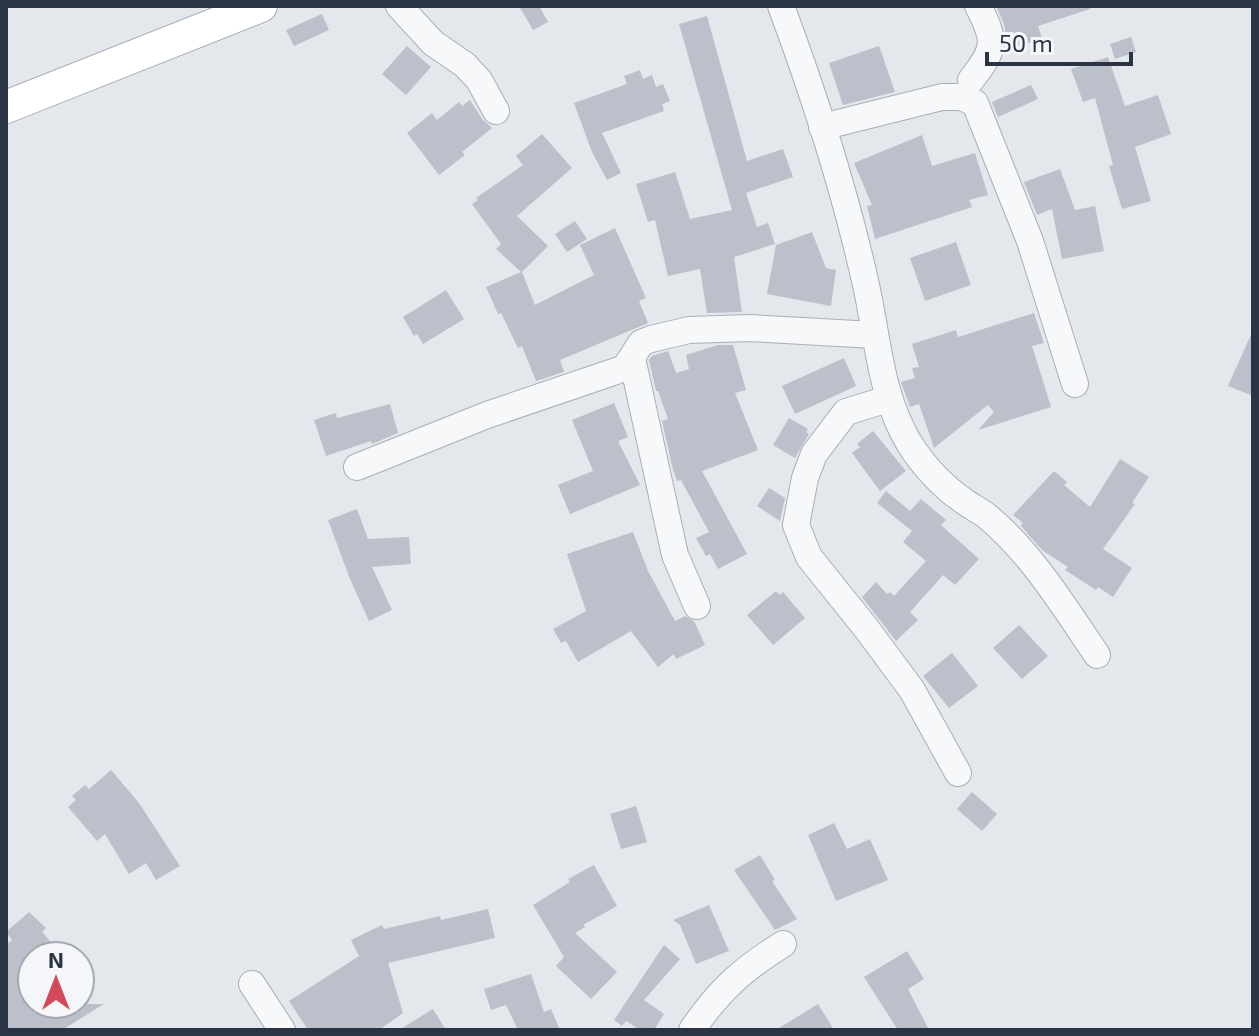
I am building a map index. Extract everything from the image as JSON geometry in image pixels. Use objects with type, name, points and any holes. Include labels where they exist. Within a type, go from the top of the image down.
[{"type":"main road","points":[[6,107],[261,6]]},
{"type":"street","points":[[399,6],[433,43],[465,65],[479,80],[496,111]]},
{"type":"street","points":[[781,6],[822,127],[865,284],[888,399],[908,441],[946,489],[987,516],[1020,551],[1097,655]]},
{"type":"street","points":[[971,80],[988,58],[992,40],[978,6]]},
{"type":"street","points":[[822,127],[942,97],[961,97],[975,103],[1030,241],[1075,384]]},
{"type":"street","points":[[357,467],[487,415],[625,368],[641,343],[689,330],[749,328],[874,335]]},
{"type":"street","points":[[632,358],[675,555],[697,606]]},
{"type":"street","points":[[888,399],[846,412],[814,454],[805,478],[796,525],[809,557],[912,690],[958,773]]},
{"type":"street","points":[[692,1030],[707,1008],[741,971],[783,944]]},
{"type":"street","points":[[252,984],[282,1030]]},
{"type":"building","points":[[519,6],[539,6],[548,22],[533,30]]},
{"type":"building","points":[[996,6],[1089,6],[1090,9],[1038,26],[1042,38],[1008,50],[1004,24]]},
{"type":"building","points":[[322,14],[329,30],[294,46],[286,30]]},
{"type":"building","points":[[707,16],[747,161],[783,149],[793,177],[746,193],[757,227],[768,223],[775,244],[734,257],[742,312],[707,313],[700,269],[668,276],[655,220],[648,222],[636,184],[675,172],[690,219],[732,210],[679,24]]},
{"type":"building","points":[[1131,37],[1136,52],[1115,59],[1110,44]]},
{"type":"building","points":[[407,46],[431,67],[406,95],[382,74]]},
{"type":"building","points":[[879,46],[895,92],[843,105],[829,63]]},
{"type":"building","points":[[1108,57],[1125,106],[1158,95],[1171,134],[1135,147],[1151,201],[1122,209],[1109,166],[1113,165],[1095,98],[1083,102],[1071,69]]},
{"type":"building","points":[[640,70],[643,79],[652,75],[656,87],[663,84],[670,101],[662,104],[664,111],[602,133],[621,173],[607,180],[592,152],[574,103],[627,84],[624,76]]},
{"type":"building","points":[[1031,85],[1038,99],[998,117],[992,102]]},
{"type":"building","points":[[470,100],[492,128],[439,175],[407,133],[432,113],[437,120],[459,102],[462,106]]},
{"type":"building","points":[[542,134],[572,168],[517,216],[548,246],[522,272],[535,305],[594,275],[580,245],[615,228],[646,298],[639,301],[648,323],[560,360],[564,372],[536,381],[522,346],[518,348],[486,287],[521,272],[496,249],[501,244],[472,204],[523,165],[516,156]]},
{"type":"building","points":[[922,135],[932,166],[975,153],[988,195],[969,200],[972,207],[875,239],[867,206],[872,205],[854,163]]},
{"type":"building","points":[[1060,169],[1075,210],[1095,206],[1104,251],[1062,259],[1052,209],[1037,215],[1024,182]]},
{"type":"building","points":[[575,221],[587,239],[567,252],[555,234]]},
{"type":"building","points":[[812,232],[826,268],[836,270],[831,306],[767,294],[776,245]]},
{"type":"building","points":[[956,242],[971,285],[925,301],[910,258]]},
{"type":"building","points":[[446,290],[464,319],[423,344],[417,334],[414,336],[403,317]]},
{"type":"building","points":[[1034,313],[1044,343],[1032,346],[1051,407],[978,430],[994,412],[988,405],[934,448],[919,404],[910,407],[901,382],[915,378],[912,368],[919,367],[912,344],[956,330],[958,337]]},
{"type":"building","points":[[1253,330],[1253,396],[1228,386]]},
{"type":"building","points":[[718,345],[733,345],[746,390],[735,393],[758,450],[702,471],[747,554],[718,569],[696,538],[709,532],[673,470],[662,421],[668,419],[656,391],[649,360],[668,351],[676,373],[689,369],[686,355]]},
{"type":"building","points":[[844,358],[856,386],[795,414],[782,386]]},
{"type":"building","points":[[614,403],[628,437],[618,441],[640,485],[570,514],[558,485],[593,471],[572,420]]},
{"type":"building","points":[[390,404],[398,433],[372,444],[371,441],[326,456],[314,420],[336,413],[337,418]]},
{"type":"building","points":[[789,418],[808,429],[806,432],[809,434],[795,458],[773,445]]},
{"type":"building","points":[[873,431],[906,471],[880,491],[852,453],[860,447],[857,444]]},
{"type":"building","points":[[1120,459],[1149,477],[1132,503],[1135,504],[1103,549],[1132,568],[1113,597],[1065,570],[1068,567],[1042,550],[1021,526],[1023,523],[1013,515],[1054,471],[1067,482],[1064,485],[1090,507]]},
{"type":"building","points":[[769,488],[785,498],[780,521],[757,506]]},
{"type":"building","points":[[886,491],[910,511],[921,499],[946,520],[941,525],[979,559],[955,585],[943,575],[910,612],[918,620],[896,641],[862,597],[876,582],[887,594],[890,592],[894,596],[926,561],[903,542],[912,531],[877,503]]},
{"type":"building","points":[[357,509],[368,539],[409,537],[411,564],[372,567],[392,610],[369,621],[328,520]]},
{"type":"building","points":[[633,532],[648,571],[675,621],[685,616],[694,621],[705,645],[676,659],[674,654],[658,667],[631,631],[578,662],[566,641],[561,643],[553,629],[586,611],[567,554]]},
{"type":"building","points":[[776,591],[780,595],[783,592],[805,618],[773,645],[747,615]]},
{"type":"building","points":[[1019,625],[1048,656],[1022,679],[993,648]]},
{"type":"building","points":[[952,653],[978,686],[949,708],[923,676]]},
{"type":"building","points":[[111,770],[139,803],[180,866],[156,880],[146,863],[129,874],[105,834],[97,841],[68,807],[76,800],[72,796],[85,785],[89,789]]},
{"type":"building","points":[[972,792],[997,814],[982,831],[957,809]]},
{"type":"building","points":[[636,806],[647,842],[621,849],[610,814]]},
{"type":"building","points":[[834,823],[847,849],[870,839],[888,880],[836,901],[808,835]]},
{"type":"building","points":[[760,855],[775,880],[772,881],[797,919],[775,930],[734,870]]},
{"type":"building","points":[[594,865],[617,906],[583,925],[585,927],[575,933],[617,972],[591,999],[556,966],[564,957],[533,905],[570,882],[568,879]]},
{"type":"building","points":[[709,905],[729,951],[696,964],[680,925],[673,920]]},
{"type":"building","points":[[488,909],[495,938],[388,963],[403,1013],[379,1030],[308,1030],[289,1001],[359,956],[351,940],[382,925],[384,929]]},
{"type":"building","points":[[29,912],[46,928],[42,932],[49,940],[16,940],[16,1020],[78,1020],[62,1030],[6,1030],[6,945],[12,940],[6,932]]},
{"type":"building","points":[[664,945],[680,959],[644,1000],[664,1014],[654,1030],[640,1030],[626,1021],[622,1026],[614,1020]]},
{"type":"building","points":[[907,951],[924,979],[908,989],[929,1030],[898,1030],[864,977]]},
{"type":"building","points":[[531,974],[544,1012],[551,1009],[560,1030],[518,1030],[506,1005],[491,1010],[484,989]]},
{"type":"building","points":[[818,1004],[834,1030],[776,1030]]},
{"type":"building","points":[[433,1009],[446,1030],[399,1030]]}]
